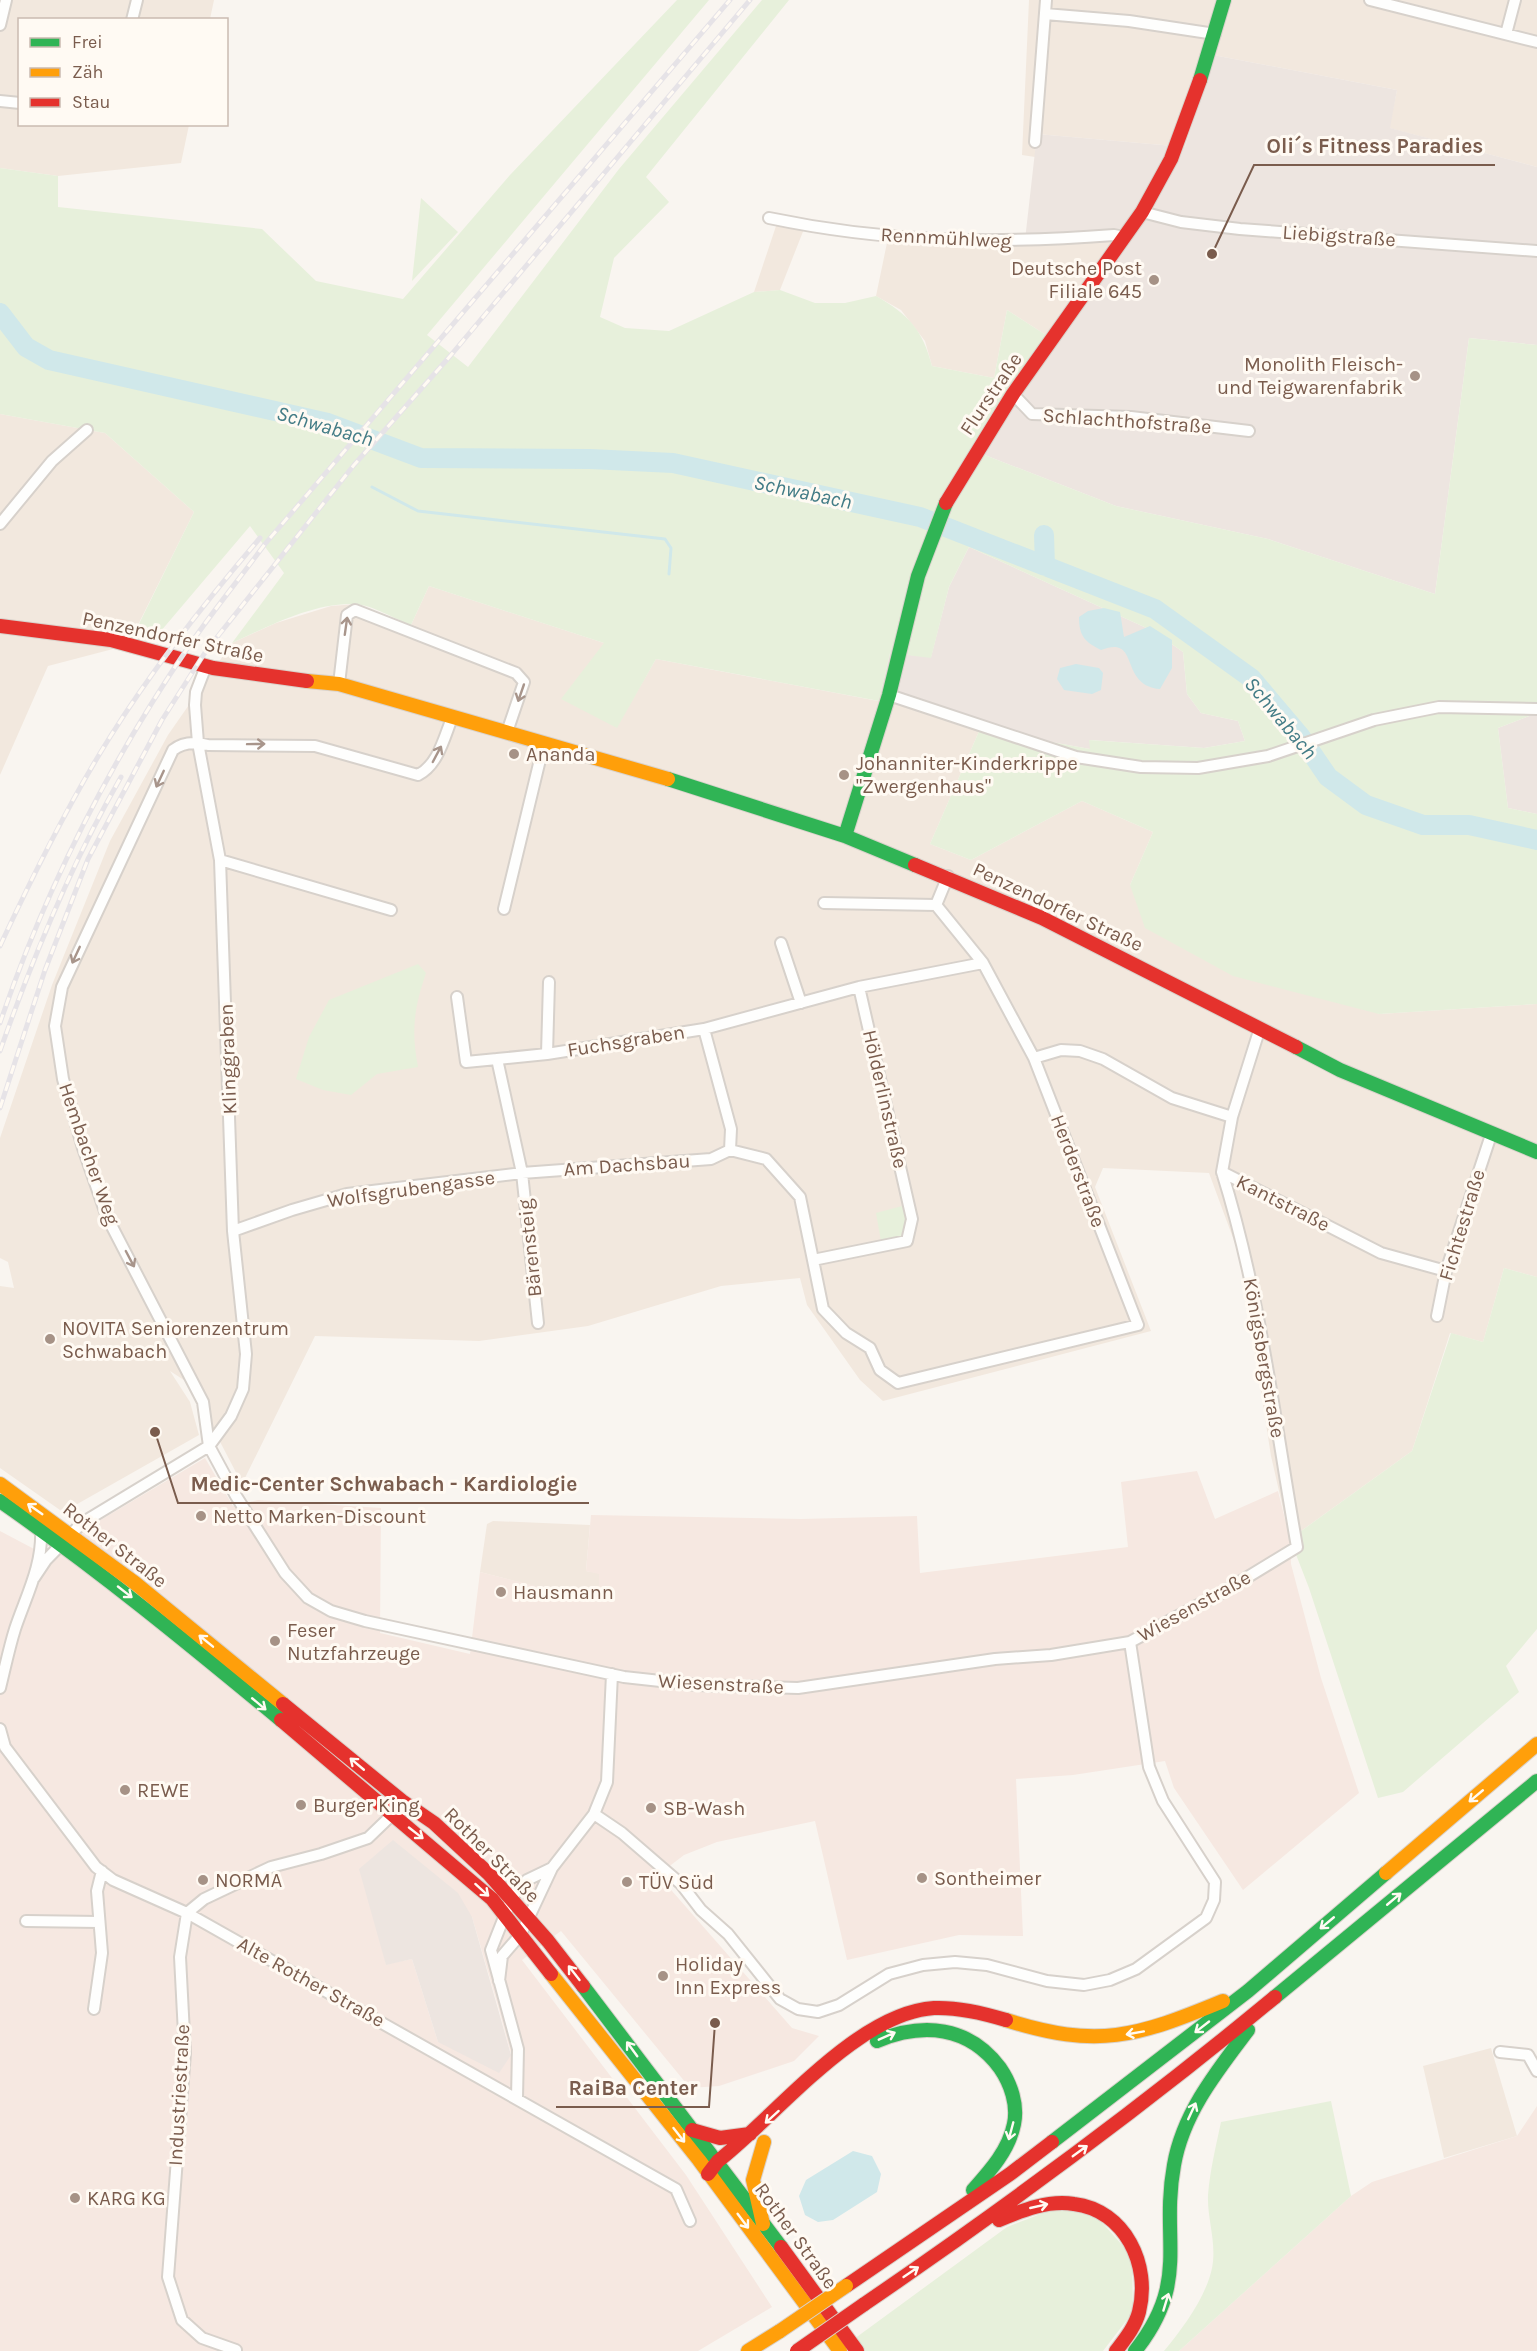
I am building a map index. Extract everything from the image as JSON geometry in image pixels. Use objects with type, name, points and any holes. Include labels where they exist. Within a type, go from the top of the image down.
[{"type":"main road","name":"Flurstraße","points":[[845,836],[889,695],[918,576],[942,509],[1013,394],[1142,212],[1171,159],[1215,34],[1224,0]]},
{"type":"main road","name":"Penzendorfer Straße","points":[[0,626],[111,640],[206,666],[249,675],[339,684],[715,793],[845,836],[948,876],[1106,949],[1259,1031],[1359,1079],[1537,1152]]},
{"type":"main road","name":"Rother Straße","points":[[0,1484],[492,1899],[521,1934],[529,1949],[618,2056],[840,2351]]},
{"type":"main road","name":"Rother Straße","points":[[0,1501],[41,1529],[66,1539],[402,1801],[434,1823],[512,1897],[610,2019],[692,2130],[721,2165],[857,2351]]},
{"type":"main road","points":[[748,2351],[1019,2167],[1248,1991],[1537,1744]]},
{"type":"main road","points":[[797,2351],[965,2235],[1113,2127],[1268,2003],[1537,1781]]},
{"type":"main road","points":[[708,2174],[763,2137],[846,2049],[880,2025],[909,2012],[944,2006],[976,2009],[1025,2026],[1074,2037],[1111,2037],[1148,2030],[1248,1991]]},
{"type":"main road","points":[[1135,2351],[1158,2322],[1170,2286],[1173,2242],[1172,2186],[1179,2144],[1190,2114],[1213,2076],[1268,2003]]},
{"type":"main road","points":[[857,2057],[874,2042],[894,2032],[922,2027],[947,2030],[970,2037],[995,2059],[1011,2086],[1015,2115],[1009,2140],[988,2174],[942,2220]]},
{"type":"main road","points":[[692,2130],[708,2137],[724,2139],[763,2137]]},
{"type":"main road","points":[[763,2137],[753,2180],[764,2224]]},
{"type":"main road","points":[[965,2235],[1020,2211],[1062,2202],[1084,2205],[1101,2212],[1114,2222],[1136,2249],[1144,2286],[1138,2318],[1130,2334],[1116,2351]]},
{"type":"street","points":[[0,25],[6,0]]},
{"type":"street","points":[[132,18],[137,0]]},
{"type":"street","points":[[1035,142],[1046,0]]},
{"type":"street","points":[[1370,0],[1537,42]]},
{"type":"street","points":[[1506,34],[1515,0]]},
{"type":"street","points":[[1045,14],[1129,21],[1215,34]]},
{"type":"street","points":[[0,101],[18,103]]},
{"type":"street","name":"Liebigstraße","points":[[1142,212],[1181,222],[1240,229],[1537,251]]},
{"type":"street","name":"Rennmühlweg","points":[[769,218],[906,239],[1027,242],[1114,235],[1124,237]]},
{"type":"street","name":"Schlachthofstraße","points":[[1013,394],[1032,414],[1131,417],[1249,431]]},
{"type":"street","points":[[0,524],[52,461],[87,430]]},
{"type":"street","points":[[339,684],[347,615],[355,610],[516,673],[524,682],[507,732]]},
{"type":"street","name":"Klinggraben","points":[[206,666],[196,692],[198,743],[220,860],[233,1231],[246,1353],[243,1389],[231,1416],[209,1446]]},
{"type":"street","points":[[889,695],[1076,758],[1141,767],[1198,768],[1268,756],[1374,720],[1439,707],[1537,709]]},
{"type":"street","points":[[198,743],[315,746],[418,775],[428,770],[440,750],[452,718]]},
{"type":"street","name":"Hembacher Weg","points":[[198,743],[179,745],[173,750],[62,987],[55,1026],[63,1079],[107,1217],[203,1402],[209,1446]]},
{"type":"street","points":[[504,909],[544,743]]},
{"type":"street","points":[[220,860],[391,910]]},
{"type":"street","points":[[824,903],[936,905],[948,876]]},
{"type":"street","name":"Herderstraße","points":[[813,1260],[823,1309],[846,1333],[870,1348],[880,1370],[898,1383],[1138,1326],[1034,1058],[983,963],[936,905]]},
{"type":"street","points":[[781,943],[801,1003]]},
{"type":"street","points":[[859,987],[983,963]]},
{"type":"street","name":"Fuchsgraben","points":[[547,1054],[549,982]]},
{"type":"street","name":"Fuchsgraben","points":[[457,997],[466,1062],[547,1054],[704,1029],[859,987]]},
{"type":"street","name":"Hölderlinstraße","points":[[813,1260],[907,1241],[912,1220],[859,987]]},
{"type":"street","name":"Fuchsgraben","points":[[704,1029],[730,1128],[730,1150]]},
{"type":"street","name":"Kantstraße","points":[[1259,1031],[1232,1116],[1222,1172],[1381,1253],[1446,1271]]},
{"type":"street","points":[[1034,1058],[1061,1050],[1080,1051],[1103,1059],[1172,1098],[1232,1116]]},
{"type":"street","points":[[497,1059],[522,1173]]},
{"type":"street","name":"Fichtestraße","points":[[1437,1316],[1446,1271],[1491,1135]]},
{"type":"street","points":[[730,1150],[766,1158],[800,1197],[813,1260]]},
{"type":"street","name":"Am Dachsbau","points":[[522,1173],[711,1159],[730,1150]]},
{"type":"street","name":"Königsbergstraße","points":[[1222,1172],[1239,1225],[1250,1279],[1297,1547]]},
{"type":"street","name":"Wolfsgrubengasse","points":[[233,1231],[347,1194],[522,1173]]},
{"type":"street","name":"Bärensteig","points":[[522,1173],[538,1323]]},
{"type":"street","points":[[34,1578],[82,1523],[209,1446]]},
{"type":"street","name":"Wiesenstraße","points":[[209,1446],[236,1496],[285,1573],[308,1598],[331,1611],[365,1621],[612,1674],[697,1685],[798,1688],[995,1659],[1051,1655],[1130,1642],[1228,1589],[1297,1547]]},
{"type":"street","points":[[0,1688],[13,1636],[34,1578],[42,1543],[41,1529]]},
{"type":"street","points":[[594,1814],[622,1833],[681,1884],[701,1910],[728,1934],[780,1998],[798,2009],[818,2012],[839,2005],[889,1974],[923,1965],[955,1962],[987,1965],[1047,1981],[1084,1985],[1110,1980],[1136,1969],[1206,1918],[1214,1900],[1215,1882],[1163,1801],[1149,1767],[1130,1642]]},
{"type":"street","points":[[500,1981],[502,1956],[521,1934],[527,1916],[552,1868],[594,1814],[607,1782],[612,1674]]},
{"type":"street","name":"Alte Rother Straße","points":[[0,1729],[5,1747],[83,1853],[113,1880],[187,1913],[676,2189],[690,2221]]},
{"type":"street","points":[[187,1913],[204,1899],[271,1867],[321,1854],[368,1838],[393,1815],[402,1801]]},
{"type":"street","points":[[517,2098],[518,2049],[491,1950],[512,1897],[527,1880],[552,1868]]},
{"type":"street","points":[[94,2009],[102,1953],[97,1891],[102,1871]]},
{"type":"street","name":"Industriestraße","points":[[187,1913],[180,1957],[185,2053],[168,2277],[182,2320],[202,2338],[236,2350]]},
{"type":"street","points":[[26,1921],[99,1922]]},
{"type":"street","points":[[1500,2052],[1528,2055],[1537,2071]]},
{"type":"shaded area","points":[[0,0],[214,0],[210,18],[18,18],[18,126],[189,126],[181,163],[58,176],[0,168]]},
{"type":"shaded area","points":[[1029,0],[1537,0],[1537,167],[1389,128],[1397,90],[1213,55],[1185,147],[1037,134],[1035,157],[1022,155]]},
{"type":"shaded area","points":[[1213,55],[1397,90],[1390,128],[1537,167],[1537,345],[1469,338],[1435,594],[1268,539],[1116,506],[972,450],[1124,232],[1025,240],[1037,134],[1185,147]]},
{"type":"shaded area","points":[[777,223],[804,229],[780,290],[754,292]]},
{"type":"shaded area","points":[[1125,231],[1049,337],[1007,310],[994,378],[932,366],[925,341],[901,310],[876,296],[888,238],[1025,240]]},
{"type":"shaded area","points":[[0,414],[105,433],[194,512],[135,631],[155,638],[48,666],[0,775]]},
{"type":"shaded area","points":[[969,547],[1153,631],[1183,652],[1187,694],[1201,713],[1238,721],[1245,741],[1204,748],[1090,740],[1090,749],[980,729],[881,690],[890,653],[931,657],[949,587]]},
{"type":"shaded area","points":[[429,586],[604,643],[616,728],[656,659],[878,701],[881,690],[980,729],[930,844],[971,860],[1082,801],[1153,832],[1130,885],[1379,1014],[1537,1004],[1537,1277],[1504,1268],[1483,1342],[1450,1333],[1412,1451],[1290,1539],[1271,1456],[1240,1257],[1209,1173],[1103,1168],[1095,1187],[1151,1331],[883,1401],[860,1380],[807,1305],[800,1278],[721,1286],[588,1326],[479,1341],[315,1336],[242,1484],[190,1384],[170,1371],[190,1402],[199,1435],[72,1507],[60,1510],[0,1468],[0,1286],[14,1288],[8,1262],[0,1258],[0,1138],[52,985],[110,841],[168,735],[232,643],[276,623],[331,606],[357,604],[411,625]]},
{"type":"shaded area","points":[[1537,713],[1537,814],[1508,808],[1498,728]]},
{"type":"shaded area","points":[[205,1458],[233,1506],[258,1500],[381,1508],[380,1633],[470,1654],[480,1572],[599,1602],[599,1574],[586,1571],[591,1515],[801,1519],[917,1516],[920,1573],[1128,1547],[1121,1482],[1197,1471],[1215,1519],[1278,1491],[1290,1539],[1291,1564],[1321,1678],[1359,1793],[1243,1890],[1174,1788],[1165,1761],[1073,1775],[1016,1779],[1023,1936],[959,1935],[847,1960],[815,1821],[717,1842],[684,1855],[658,1875],[792,2028],[819,2036],[794,2061],[719,2086],[690,2088],[561,1931],[522,1960],[686,2175],[772,2307],[698,2351],[0,2351],[0,1531],[53,1559],[92,1525]],"holes":[[[472,1917],[511,2054],[438,2042],[412,1959],[386,1964],[376,1923]]]},
{"type":"shaded area","points":[[493,1521],[590,1525],[586,1571],[599,1573],[599,1603],[480,1572],[487,1524]]},
{"type":"shaded area","points":[[393,1840],[458,1893],[472,1917],[511,2055],[499,2073],[438,2042],[412,1959],[386,1965],[359,1869]]},
{"type":"shaded area","points":[[1491,2048],[1517,2136],[1444,2158],[1423,2066]]},
{"type":"shaded area","points":[[1537,2106],[1537,2351],[1179,2351],[1351,2196],[1372,2182],[1517,2136]]},
{"type":"green space","points":[[677,0],[709,0],[427,335],[468,367],[619,169],[762,0],[789,0],[646,177],[669,202],[614,258],[600,317],[625,328],[669,331],[754,292],[780,290],[815,303],[845,303],[876,296],[897,309],[913,324],[924,342],[932,366],[994,378],[1007,310],[1049,337],[972,450],[1116,506],[1268,539],[1435,594],[1469,338],[1537,345],[1537,713],[1498,728],[1508,808],[1537,814],[1537,1004],[1379,1014],[1233,976],[1145,928],[1130,885],[1153,832],[1082,801],[971,860],[930,844],[980,729],[1090,749],[1089,740],[1204,748],[1245,741],[1238,721],[1201,713],[1187,694],[1183,652],[1153,631],[969,547],[949,587],[931,658],[890,653],[879,701],[656,659],[617,728],[561,699],[604,643],[429,586],[411,625],[369,607],[339,604],[292,616],[232,643],[284,573],[250,526],[155,638],[135,632],[194,512],[105,433],[0,414],[0,168],[58,176],[58,207],[262,229],[316,281],[403,299],[510,175]]},
{"type":"green space","points":[[421,198],[458,232],[412,281]]},
{"type":"green space","points":[[418,964],[426,973],[419,997],[414,1031],[418,1067],[377,1074],[351,1095],[323,1090],[296,1079],[309,1037],[329,1000]]},
{"type":"green space","points":[[902,1206],[906,1219],[901,1237],[881,1241],[876,1213]]},
{"type":"green space","points":[[1504,1268],[1537,1277],[1537,1629],[1506,1666],[1519,1692],[1403,1792],[1378,1798],[1309,1588],[1290,1539],[1412,1451],[1451,1333],[1483,1342]]},
{"type":"green space","points":[[1331,2101],[1351,2196],[1179,2351],[1164,2351],[1199,2301],[1212,2268],[1213,2249],[1208,2195],[1221,2122]]},
{"type":"green space","points":[[1056,2208],[1097,2217],[1132,2256],[1133,2312],[1103,2351],[863,2351],[854,2339],[1007,2227]]},
{"type":"water","points":[[1104,608],[1120,612],[1124,637],[1150,626],[1172,640],[1172,668],[1160,689],[1147,686],[1139,679],[1121,649],[1113,647],[1101,650],[1084,638],[1080,629],[1079,617],[1088,611]]},
{"type":"water","points":[[1076,664],[1099,668],[1103,673],[1101,690],[1092,694],[1064,690],[1057,679],[1060,668]]},
{"type":"water","points":[[853,2151],[872,2156],[881,2174],[877,2192],[833,2220],[818,2222],[805,2215],[799,2196],[806,2180]]},
{"type":"waterway","name":"Schwabach","points":[[0,313],[26,347],[49,360],[328,423],[421,458],[590,459],[673,463],[920,517],[1155,609],[1251,678],[1300,736],[1328,777],[1366,805],[1423,825],[1469,825],[1537,840]]},
{"type":"waterway","points":[[372,487],[418,511],[665,539],[671,548],[669,574]]},
{"type":"waterway","points":[[1044,535],[1045,566]]},
{"type":"railway","points":[[0,1023],[37,924],[82,828],[132,735],[198,633],[265,544],[730,0]]},
{"type":"railway","points":[[0,1108],[45,970],[88,859],[162,720],[206,651],[354,465],[451,355],[750,0]]},
{"type":"railway","points":[[0,946],[52,840],[110,737],[144,685],[181,635],[260,538]]},
{"type":"railway","points":[[0,1051],[69,877],[121,777]]},
{"type":"traffic: fast","points":[[1200,80],[1224,0]]},
{"type":"traffic: fast","points":[[845,836],[889,695],[918,576],[946,503]]},
{"type":"traffic: fast","points":[[668,779],[845,836],[915,865]]},
{"type":"traffic: fast","points":[[1296,1047],[1340,1070],[1537,1152]]},
{"type":"traffic: fast","points":[[0,1501],[108,1580],[281,1720]]},
{"type":"traffic: fast","points":[[1275,1997],[1537,1781]]},
{"type":"traffic: fast","points":[[1052,2142],[1248,1991],[1386,1873]]},
{"type":"traffic: fast","points":[[583,1986],[781,2247]]},
{"type":"traffic: fast","points":[[1135,2351],[1152,2326],[1163,2303],[1168,2281],[1171,2192],[1178,2146],[1203,2093],[1248,2030]]},
{"type":"traffic: fast","points":[[877,2041],[911,2031],[944,2032],[974,2043],[1000,2068],[1013,2095],[1015,2117],[1012,2134],[992,2168],[973,2190]]},
{"type":"traffic: slow","points":[[307,681],[339,684],[668,779]]},
{"type":"traffic: slow","points":[[0,1484],[135,1583],[283,1704]]},
{"type":"traffic: slow","points":[[1386,1873],[1537,1744]]},
{"type":"traffic: slow","points":[[551,1974],[699,2160],[840,2351]]},
{"type":"traffic: slow","points":[[1006,2020],[1066,2034],[1116,2035],[1165,2023],[1223,2001]]},
{"type":"traffic: slow","points":[[763,2224],[753,2180],[764,2142]]},
{"type":"traffic: slow","points":[[780,2331],[846,2286]]},
{"type":"traffic: slow","points":[[748,2351],[780,2331]]},
{"type":"traffic: jam","points":[[946,503],[1013,394],[1142,212],[1171,159],[1200,80]]},
{"type":"traffic: jam","points":[[0,626],[111,640],[213,668],[307,681]]},
{"type":"traffic: jam","points":[[915,865],[1042,918],[1296,1047]]},
{"type":"traffic: jam","points":[[283,1704],[402,1801],[434,1823],[489,1874],[548,1941],[583,1986]]},
{"type":"traffic: jam","points":[[281,1720],[492,1899],[551,1974]]},
{"type":"traffic: jam","points":[[863,2305],[1072,2156],[1275,1997]]},
{"type":"traffic: jam","points":[[708,2174],[718,2161],[819,2069],[847,2046],[876,2028],[905,2014],[934,2008],[953,2008],[1006,2020]]},
{"type":"traffic: jam","points":[[692,2130],[720,2138],[750,2134]]},
{"type":"traffic: jam","points":[[846,2286],[1010,2174],[1052,2142]]},
{"type":"traffic: jam","points":[[999,2220],[1036,2207],[1064,2203],[1092,2208],[1120,2228],[1137,2259],[1142,2294],[1135,2323],[1116,2351]]},
{"type":"traffic: jam","points":[[781,2247],[857,2351]]},
{"type":"traffic: jam","points":[[797,2351],[863,2305]]},
{"type":"place","name":"Oli´s Fitness Paradies","points":[[1212,254]]},
{"type":"place","name":"Deutsche Post Filiale 645","points":[[1154,280]]},
{"type":"place","name":"Monolith Fleisch- und Teigwarenfabrik","points":[[1415,376]]},
{"type":"place","name":"Ananda","points":[[514,754]]},
{"type":"place","name":"Johanniter-Kinderkrippe \"Zwergenhaus\"","points":[[844,775]]},
{"type":"place","name":"NOVITA Seniorenzentrum Schwabach","points":[[50,1339]]},
{"type":"place","name":"Medic-Center Schwabach - Kardiologie","points":[[155,1432]]},
{"type":"place","name":"Netto Marken-Discount","points":[[201,1516]]},
{"type":"place","name":"Hausmann","points":[[501,1592]]},
{"type":"place","name":"Feser Nutzfahrzeuge","points":[[275,1641]]},
{"type":"place","name":"REWE","points":[[125,1790]]},
{"type":"place","name":"Burger King","points":[[301,1805]]},
{"type":"place","name":"SB-Wash","points":[[651,1808]]},
{"type":"place","name":"Sontheimer","points":[[922,1878]]},
{"type":"place","name":"NORMA","points":[[203,1880]]},
{"type":"place","name":"TÜV Süd","points":[[627,1882]]},
{"type":"place","name":"Holiday Inn Express","points":[[663,1976]]},
{"type":"place","name":"RaiBa Center","points":[[715,2023]]},
{"type":"place","name":"KARG KG","points":[[75,2198]]}]
